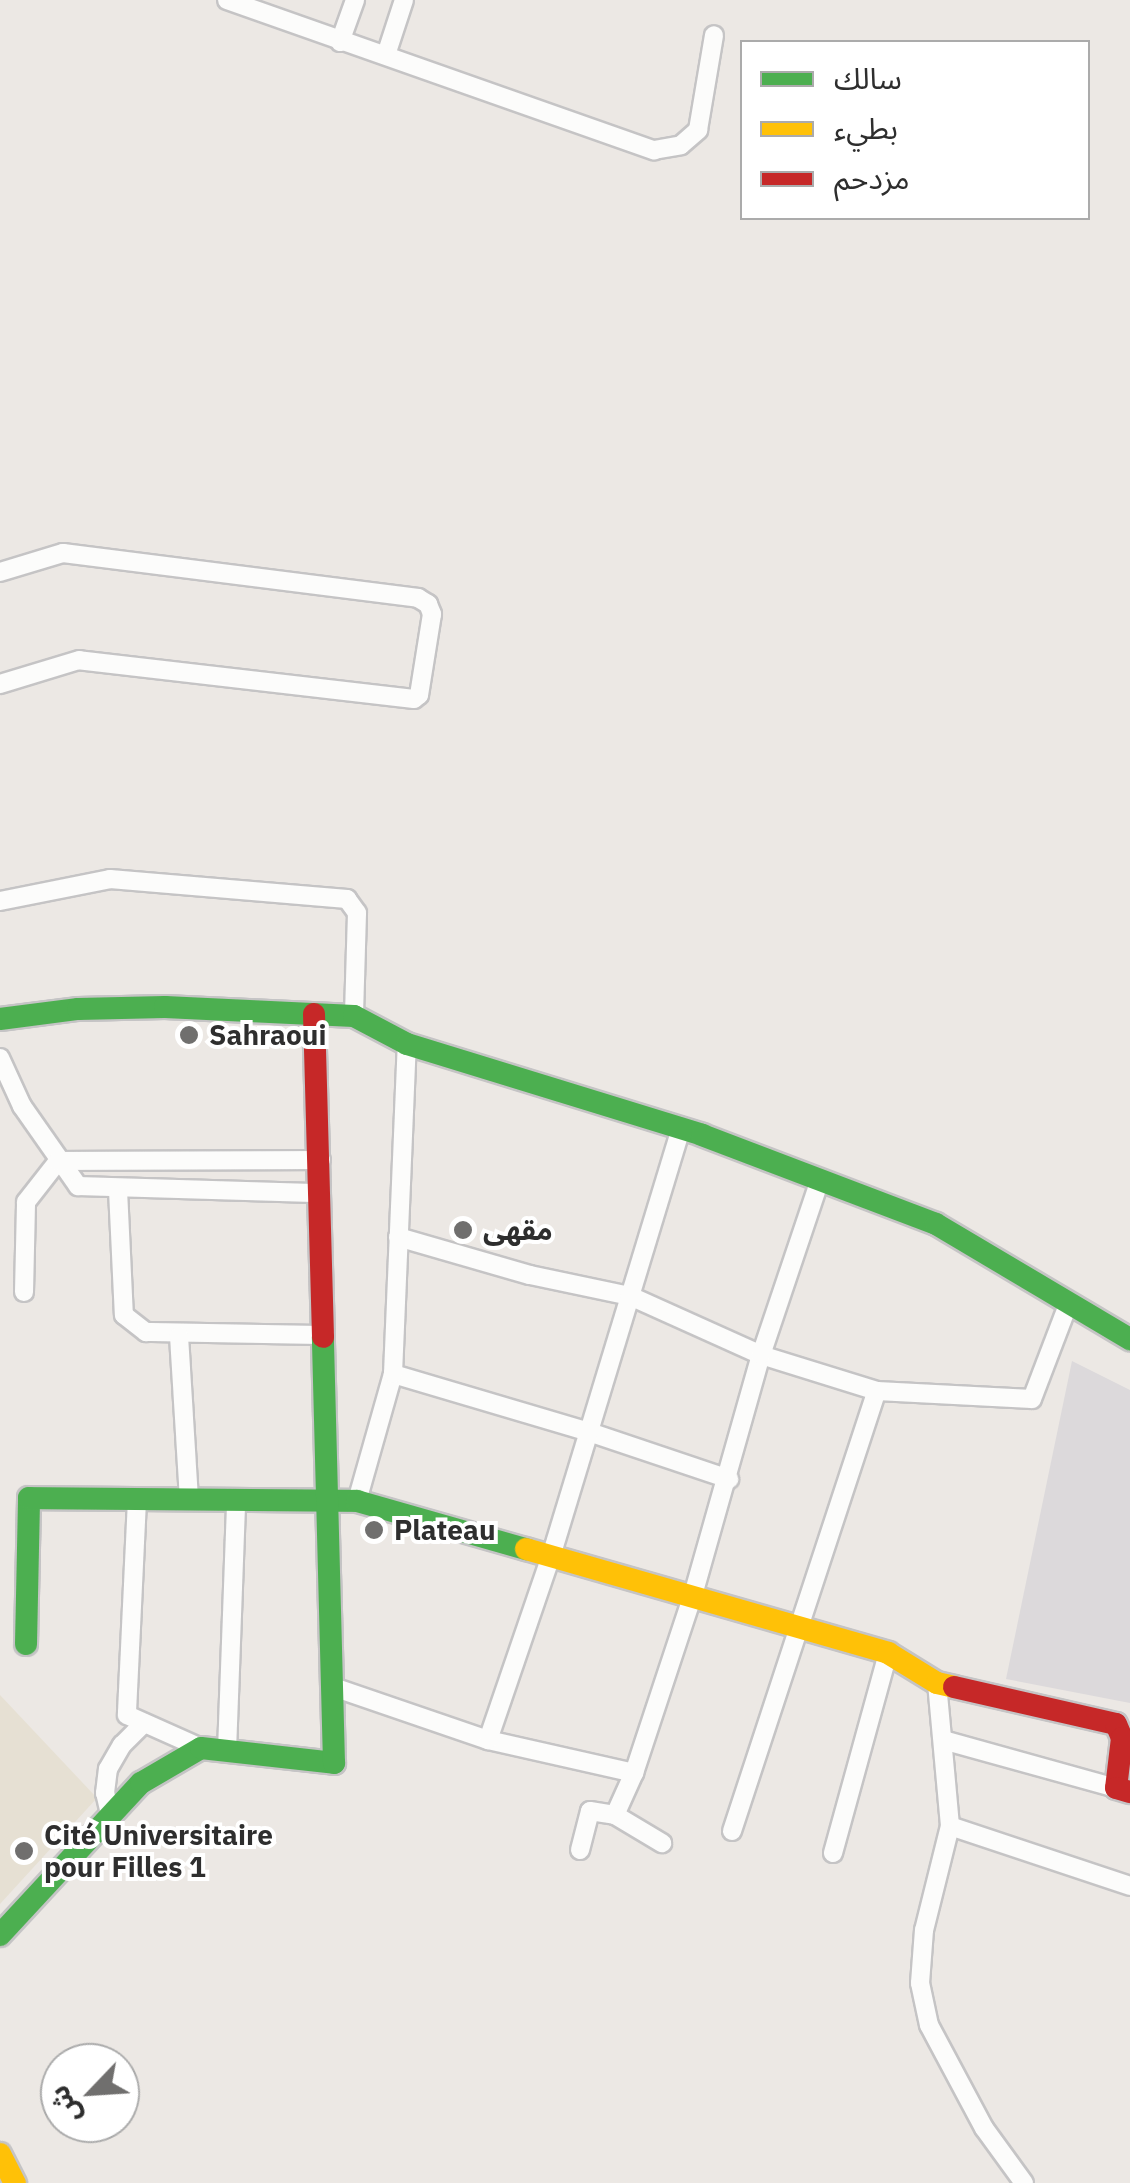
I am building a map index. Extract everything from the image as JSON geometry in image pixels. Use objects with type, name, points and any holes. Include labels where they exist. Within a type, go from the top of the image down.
[{"type":"street","points":[[228,0],[654,150],[682,145],[698,130],[714,36]]},
{"type":"street","points":[[340,42],[355,0]]},
{"type":"street","points":[[386,54],[404,0]]},
{"type":"street","points":[[0,572],[63,553],[418,598],[428,604],[432,614],[419,695],[414,700],[79,660],[0,684]]},
{"type":"street","points":[[0,901],[110,879],[347,899],[357,913],[354,1016]]},
{"type":"street","points":[[0,1019],[78,1010],[165,1007],[354,1016],[407,1044],[682,1128],[936,1224],[1130,1340]]},
{"type":"street","points":[[137,1500],[127,1715],[201,1748],[334,1763],[321,1160],[314,1014]]},
{"type":"street","points":[[357,1501],[393,1374],[407,1044]]},
{"type":"street","points":[[0,1058],[22,1106],[78,1186],[320,1193]]},
{"type":"street","points":[[488,1740],[552,1554],[682,1128]]},
{"type":"street","points":[[58,1160],[321,1160]]},
{"type":"street","points":[[24,1292],[26,1202],[58,1160]]},
{"type":"street","points":[[615,1815],[634,1773],[693,1595],[760,1355],[820,1180]]},
{"type":"street","points":[[118,1190],[124,1315],[146,1332],[179,1336],[325,1335]]},
{"type":"street","points":[[398,1237],[530,1275],[630,1296],[760,1355],[877,1392],[1032,1399],[1069,1302]]},
{"type":"street","points":[[179,1336],[189,1501]]},
{"type":"street","points":[[393,1374],[589,1432],[728,1479]]},
{"type":"street","points":[[732,1831],[877,1392]]},
{"type":"street","points":[[26,1644],[29,1498],[357,1501],[888,1653],[936,1683],[1116,1724],[1122,1738],[1123,1790],[943,1740]]},
{"type":"street","points":[[226,1751],[236,1501]]},
{"type":"street","points":[[833,1853],[888,1653]]},
{"type":"street","points":[[936,1683],[950,1826],[924,1930],[920,1983],[926,2011],[984,2128],[1024,2183]]},
{"type":"street","points":[[333,1687],[488,1740],[634,1773]]},
{"type":"street","points":[[110,1814],[105,1793],[108,1769],[122,1745],[144,1722]]},
{"type":"street","points":[[0,1934],[141,1783],[201,1748]]},
{"type":"street","points":[[580,1850],[590,1812],[615,1815],[662,1842]]},
{"type":"street","points":[[950,1826],[1130,1886]]},
{"type":"street","points":[[0,2154],[15,2183]]},
{"type":"shaded area","points":[[1072,1361],[1130,1390],[1130,1703],[1006,1679]]},
{"type":"shaded area","name":"Cité Universitaire pour Filles 1","points":[[0,1695],[97,1798],[0,1904]]},
{"type":"traffic: fast","points":[[0,1019],[78,1009],[165,1007],[354,1016],[407,1044],[702,1135],[936,1224],[1130,1339]]},
{"type":"traffic: fast","points":[[0,1935],[141,1783],[201,1748],[334,1763],[323,1337]]},
{"type":"traffic: fast","points":[[26,1644],[29,1498],[357,1501],[526,1549]]},
{"type":"traffic: slow","points":[[526,1549],[888,1653],[937,1683],[954,1687]]},
{"type":"traffic: slow","points":[[0,2154],[15,2183]]},
{"type":"traffic: jam","points":[[314,1014],[323,1337]]},
{"type":"traffic: jam","points":[[954,1687],[1116,1724],[1122,1738],[1116,1788],[1130,1792]]},
{"type":"place","name":"Sahraoui","points":[[189,1035]]},
{"type":"place","name":"مقهى","points":[[463,1230]]},
{"type":"place","name":"Plateau","points":[[374,1530]]},
{"type":"place","name":"Cité Universitaire pour Filles 1","points":[[24,1851]]}]
